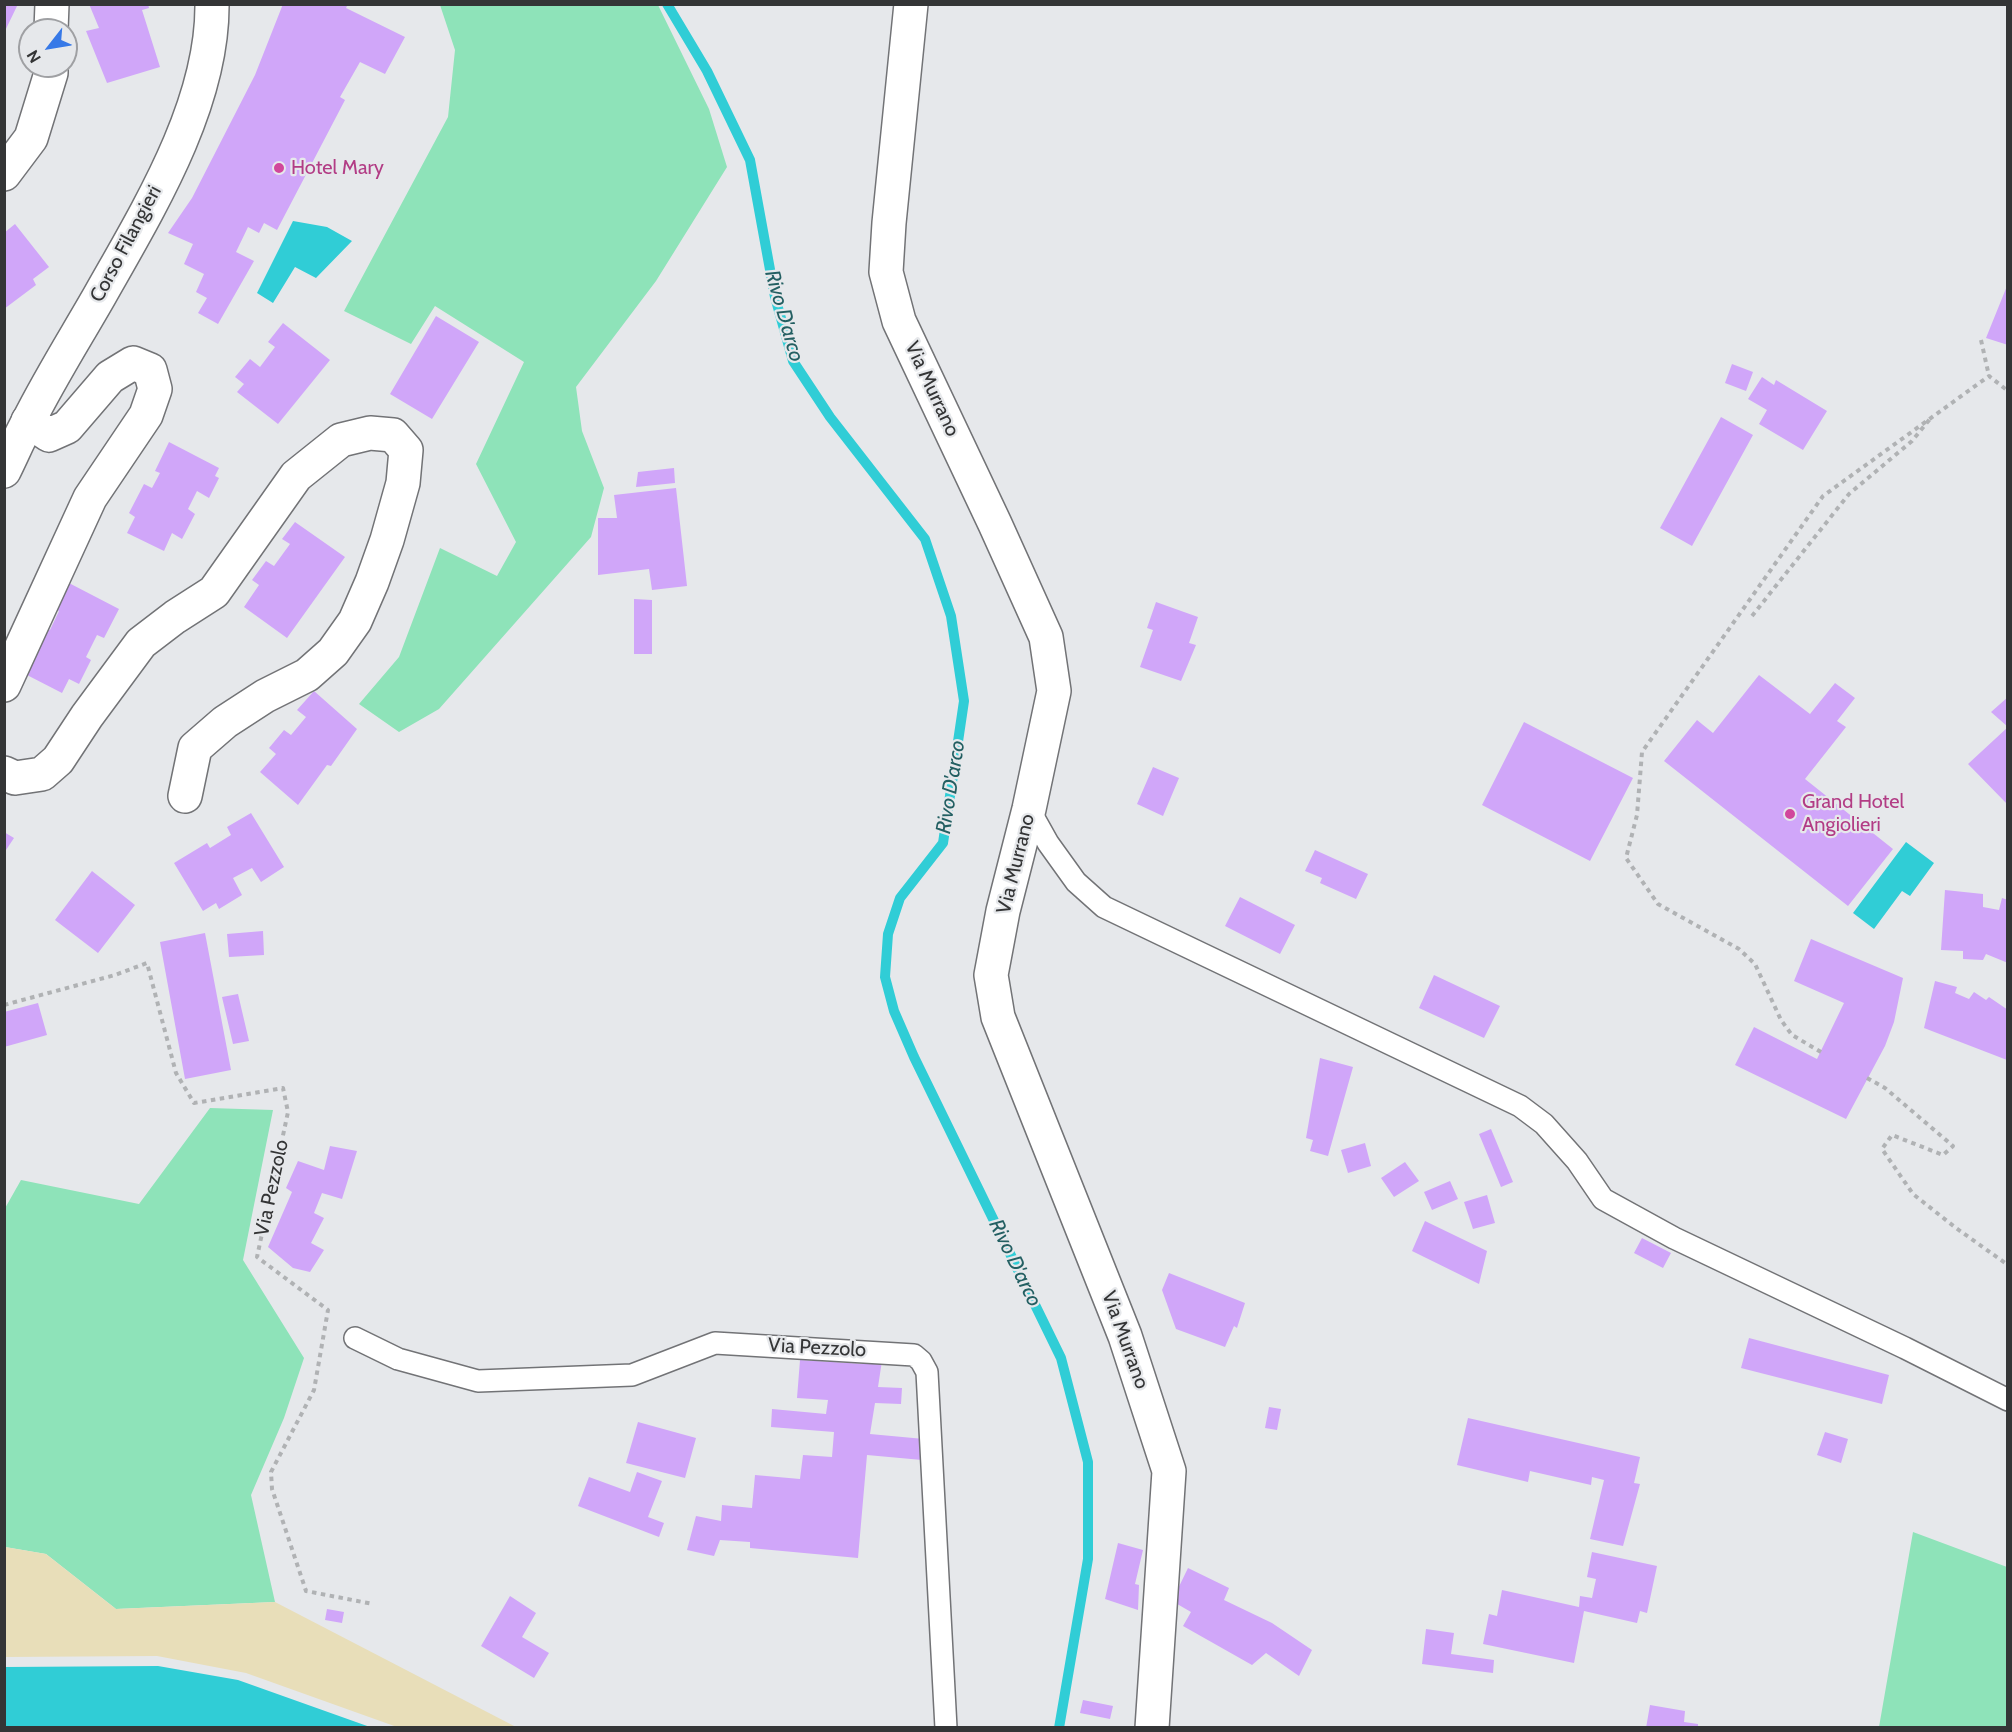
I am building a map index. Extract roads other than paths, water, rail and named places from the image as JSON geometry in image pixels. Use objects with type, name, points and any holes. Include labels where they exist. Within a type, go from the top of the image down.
[{"type":"street","name":"Corso Filangieri","points":[[4,471],[28,422],[140,223],[192,116],[205,67],[212,23],[212,4]]},
{"type":"street","name":"Via Murrano","points":[[911,4],[886,272],[899,321],[1046,637],[1054,691],[1029,809],[1003,911],[992,975],[998,1017],[1125,1336],[1169,1472],[1152,1728]]},
{"type":"street","points":[[4,174],[31,138],[49,78]]},
{"type":"street","points":[[4,685],[90,498],[146,415],[155,389],[150,370],[133,363],[110,377],[67,427],[49,435],[28,422]]},
{"type":"street","points":[[4,773],[15,778],[42,774],[58,760],[87,716],[141,643],[175,617],[214,592],[296,476],[341,440],[370,433],[393,435],[406,450],[403,483],[380,561],[355,621],[333,652],[307,675],[266,696],[225,722],[195,748],[185,796]]},
{"type":"lane","points":[[1029,809],[1048,843],[1076,882],[1104,907],[1520,1106],[1545,1124],[1578,1161],[1603,1199],[1674,1238],[1905,1348],[2007,1400]]},
{"type":"lane","name":"Via Pezzolo","points":[[355,1338],[398,1359],[478,1381],[633,1374],[715,1343],[914,1354],[927,1372],[946,1728]]},
{"type":"water","points":[[293,221],[327,227],[352,241],[316,278],[295,267],[273,303],[257,293]]},
{"type":"water","points":[[1906,842],[1934,863],[1910,896],[1902,891],[1874,929],[1853,913]]},
{"type":"water","points":[[158,1666],[238,1680],[370,1727],[5,1727],[5,1667]]},
{"type":"waterway","name":"Rivo D'arco","points":[[667,4],[707,71],[750,160],[775,297],[793,361],[830,417],[925,539],[951,616],[964,701],[943,843],[900,898],[888,934],[885,977],[894,1011],[914,1057],[1061,1358],[1088,1462],[1088,1559],[1059,1728]]},
{"type":"place","name":"Hotel Mary","points":[[279,168]]},
{"type":"place","name":"Grand Hotel Angiolieri","points":[[1790,814]]}]
